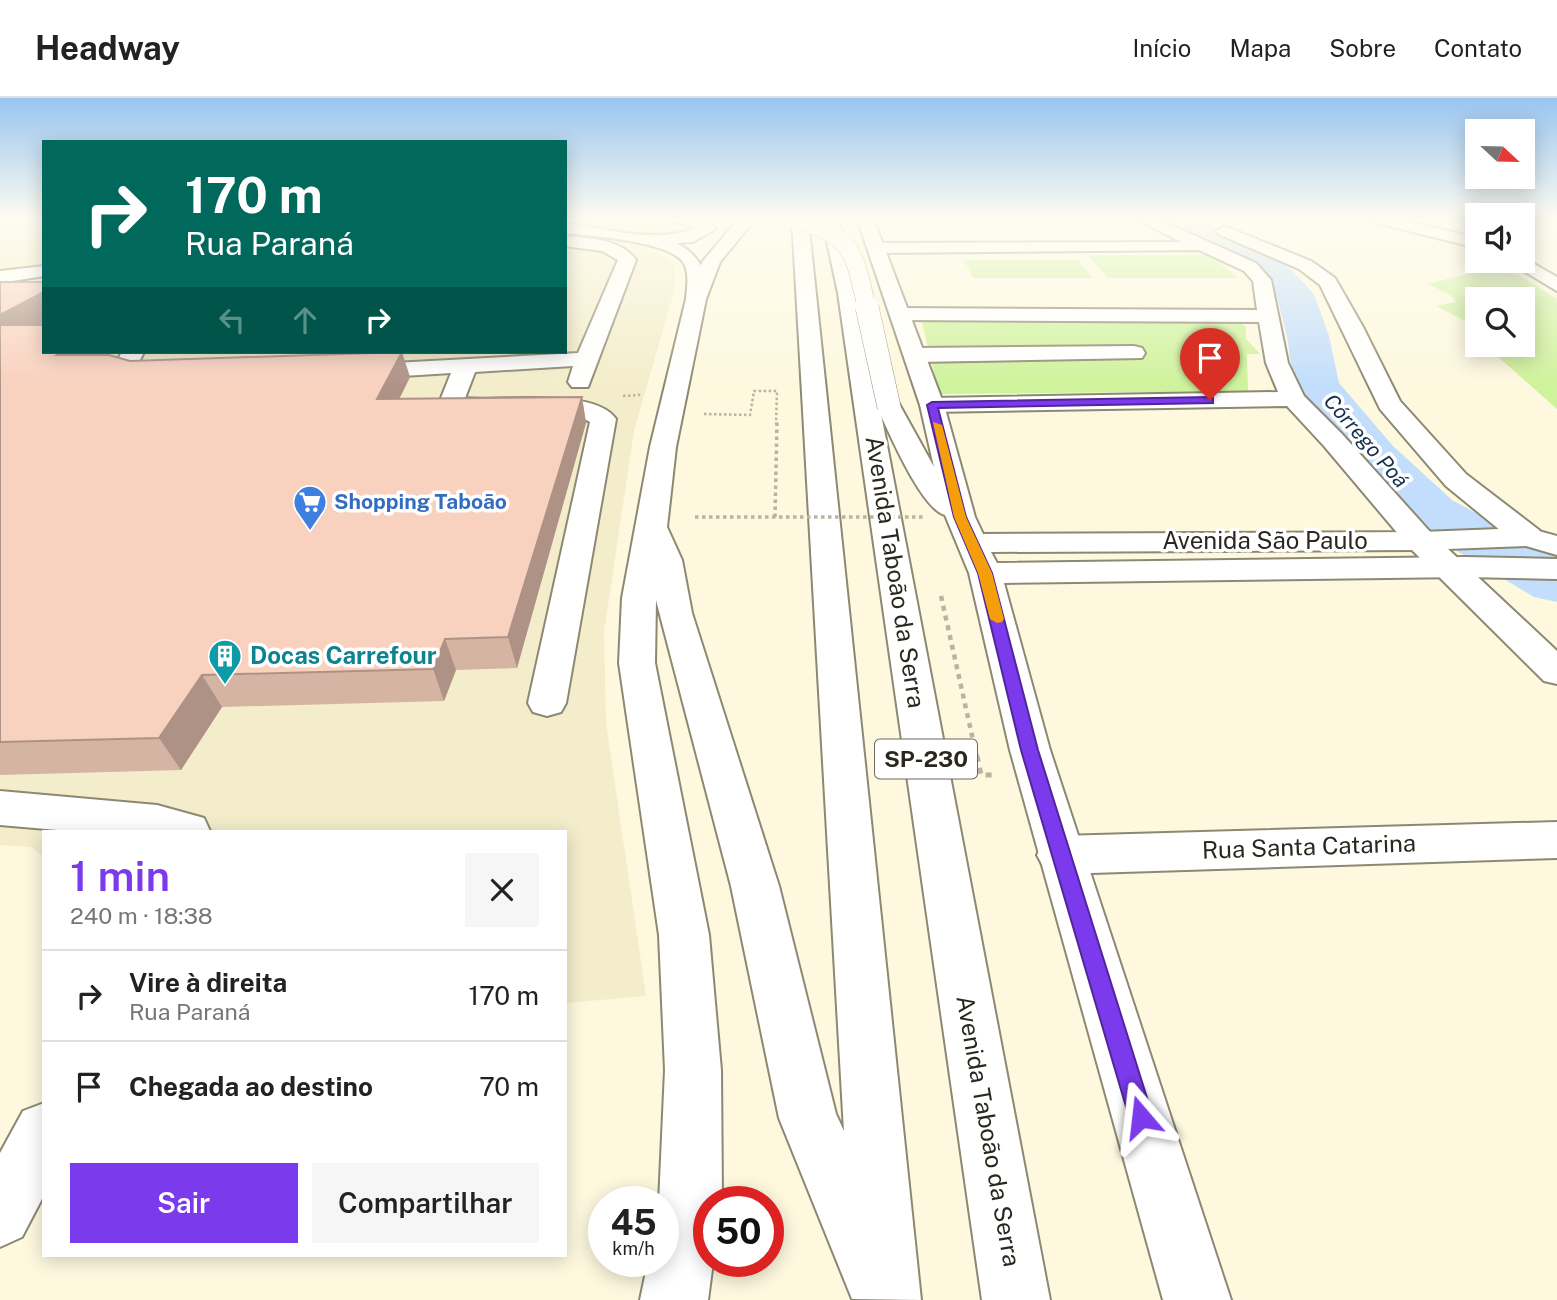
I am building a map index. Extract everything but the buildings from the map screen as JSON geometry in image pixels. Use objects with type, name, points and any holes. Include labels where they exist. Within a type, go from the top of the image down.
[{"type":"main road","points":[[573,407],[586,359],[620,274]]},
{"type":"main road","points":[[695,274],[696,299]]},
{"type":"main road","points":[[706,274],[696,299],[663,447],[674,521],[666,560],[675,613],[755,887],[808,1118],[886,1300]]},
{"type":"main road","name":"SP-230","points":[[804,274],[886,1300]]},
{"type":"main road","name":"Avenida Taboão da Serra","points":[[843,274],[1016,1300]]},
{"type":"main road","points":[[859,274],[889,407],[929,482],[972,544]]},
{"type":"main road","points":[[886,274],[932,405],[1060,855],[1197,1300]]},
{"type":"main road","points":[[1257,274],[1262,280],[1277,363],[1293,399],[1557,672]]},
{"type":"main road","points":[[1317,274],[1328,282],[1349,317],[1389,404],[1456,480],[1539,555]]},
{"type":"main road","points":[[1540,274],[1557,285]]},
{"type":"main road","points":[[0,284],[42,280]]},
{"type":"main road","points":[[901,314],[1269,316]]},
{"type":"main road","points":[[915,355],[1134,353]]},
{"type":"main road","points":[[132,354],[124,368],[126,372],[158,377],[183,376]]},
{"type":"main road","points":[[331,373],[586,359]]},
{"type":"main road","points":[[466,365],[453,398],[455,404],[573,407],[594,411],[603,419],[547,703]]},
{"type":"main road","points":[[932,405],[1293,399]]},
{"type":"main road","points":[[674,521],[639,598],[637,663],[684,935],[693,1070],[691,1197],[674,1300]]},
{"type":"main road","points":[[1156,541],[1147,548],[1146,557],[1175,571]]},
{"type":"main road","name":"Avenida São Paulo","points":[[972,544],[1156,541],[1443,554],[1539,555]]},
{"type":"main road","points":[[1103,542],[1117,548],[1124,556],[1126,564],[1119,571]]},
{"type":"main road","name":"Avenida São Paulo","points":[[972,544],[1119,571],[1175,571],[1443,554],[1539,555]]},
{"type":"main road","points":[[0,808],[157,822],[185,830]]},
{"type":"main road","name":"Rua Santa Catarina","points":[[1060,855],[1557,840]]},
{"type":"main road","points":[[0,1215],[42,1136]]},
{"type":"path","points":[[706,414],[751,415],[754,391],[777,391],[775,517]]},
{"type":"path","points":[[674,521],[775,517],[923,517],[926,530]]},
{"type":"path","points":[[940,593],[981,775],[992,775],[989,763]]},
{"type":"shaded area","name":"Shopping Taboão","points":[[0,274],[42,274],[42,354],[567,354],[567,274],[675,274],[675,288],[634,431],[604,632],[606,723],[646,996],[567,1003],[567,830],[42,830],[42,855],[31,847],[0,845]]},
{"type":"green space","points":[[971,274],[1090,274],[1093,278],[973,278]]},
{"type":"green space","points":[[1105,274],[1233,274],[1237,278],[1108,278]]},
{"type":"green space","points":[[1466,274],[1512,274],[1519,275],[1557,299],[1557,409],[1498,357],[1535,357],[1535,287],[1465,287],[1465,321],[1436,306],[1456,302],[1451,295],[1428,284]]},
{"type":"green space","points":[[921,318],[1235,319],[1246,327],[1246,339],[1260,354],[1247,354],[1248,391],[939,394]]},
{"type":"waterway","name":"Córrego Poá","points":[[1275,274],[1295,294],[1308,336],[1317,385],[1374,457],[1432,512],[1557,583]]},
{"type":"slow traffic","points":[[937,425],[960,517],[985,573],[997,619]]},
{"type":"place","name":"Shopping Taboão","points":[[310,532]]},
{"type":"place","name":"Docas Carrefour","points":[[225,686]]},
{"type":"route","points":[[1141,1117],[1060,855],[985,573],[960,517],[932,405],[1210,400]]}]
